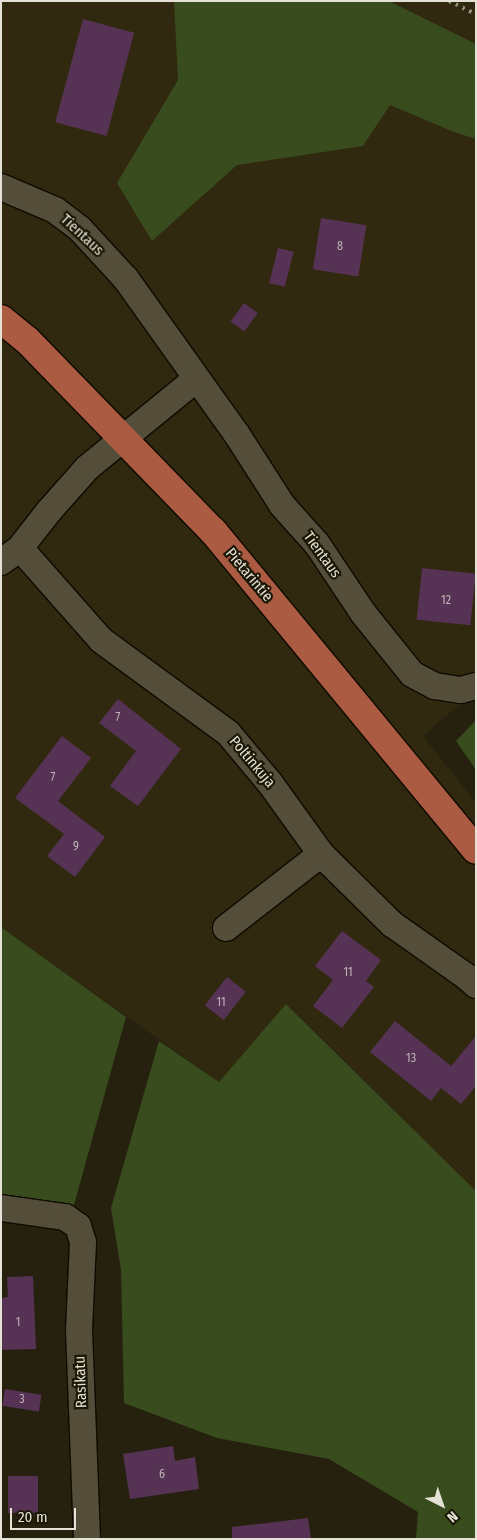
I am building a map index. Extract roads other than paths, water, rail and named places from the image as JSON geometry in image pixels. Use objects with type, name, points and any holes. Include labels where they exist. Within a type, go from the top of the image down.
[{"type":"main road","name":"Pietarintie","points":[[1,319],[27,340],[212,531],[476,850]]},
{"type":"street","name":"Tientaus","points":[[1,187],[55,210],[80,229],[126,279],[236,433],[282,506],[317,544],[363,613],[412,674],[435,686],[461,690],[476,686]]},
{"type":"street","points":[[122,437],[196,379]]},
{"type":"street","name":"Poltinkuja","points":[[122,437],[87,468],[10,555],[101,640],[228,733],[270,783],[321,854],[392,924],[467,976],[476,985]]},
{"type":"street","points":[[226,928],[321,854]]},
{"type":"street","name":"Rasikatu","points":[[1,1208],[65,1217],[78,1226],[83,1242],[79,1330],[87,1539]]},
{"type":"railway","points":[[449,1],[476,14]]}]
